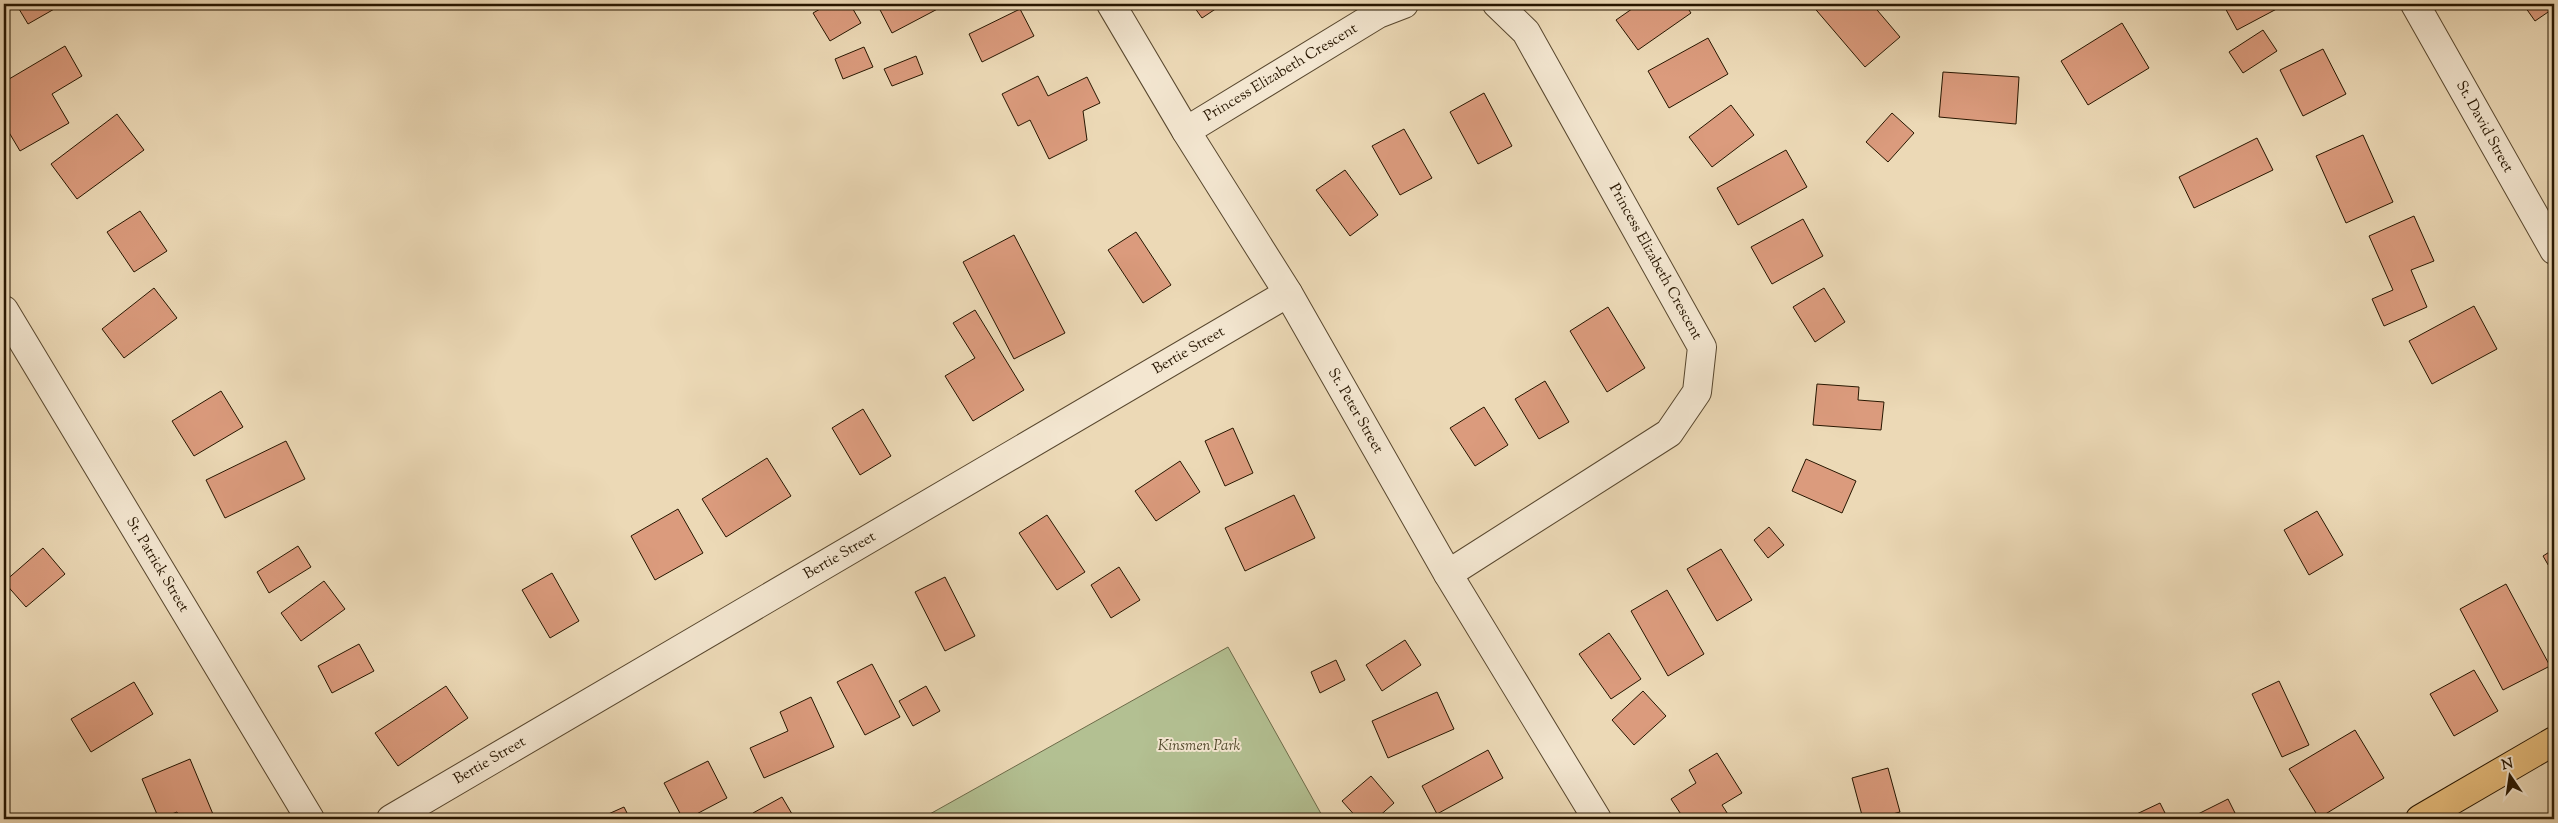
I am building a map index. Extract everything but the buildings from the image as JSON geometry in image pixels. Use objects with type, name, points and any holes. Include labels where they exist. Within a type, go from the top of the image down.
[{"type":"main road","points":[[2420,819],[2554,741]]},
{"type":"street","name":"St. Peter Street","points":[[1111,4],[1186,130],[1288,293],[1448,574],[1596,819]]},
{"type":"street","name":"Princess Elizabeth Crescent","points":[[1186,130],[1378,14],[1404,4]]},
{"type":"street","name":"Princess Elizabeth Crescent","points":[[1448,574],[1669,433],[1697,392],[1702,347],[1526,32],[1496,4]]},
{"type":"street","name":"St. David Street","points":[[2415,4],[2554,250]]},
{"type":"street","name":"Bertie Street","points":[[391,819],[1288,293]]},
{"type":"street","name":"St. Patrick Street","points":[[4,310],[310,819]]},
{"type":"green space","name":"Kinsmen Park","points":[[1228,647],[1324,819],[921,819]]}]
